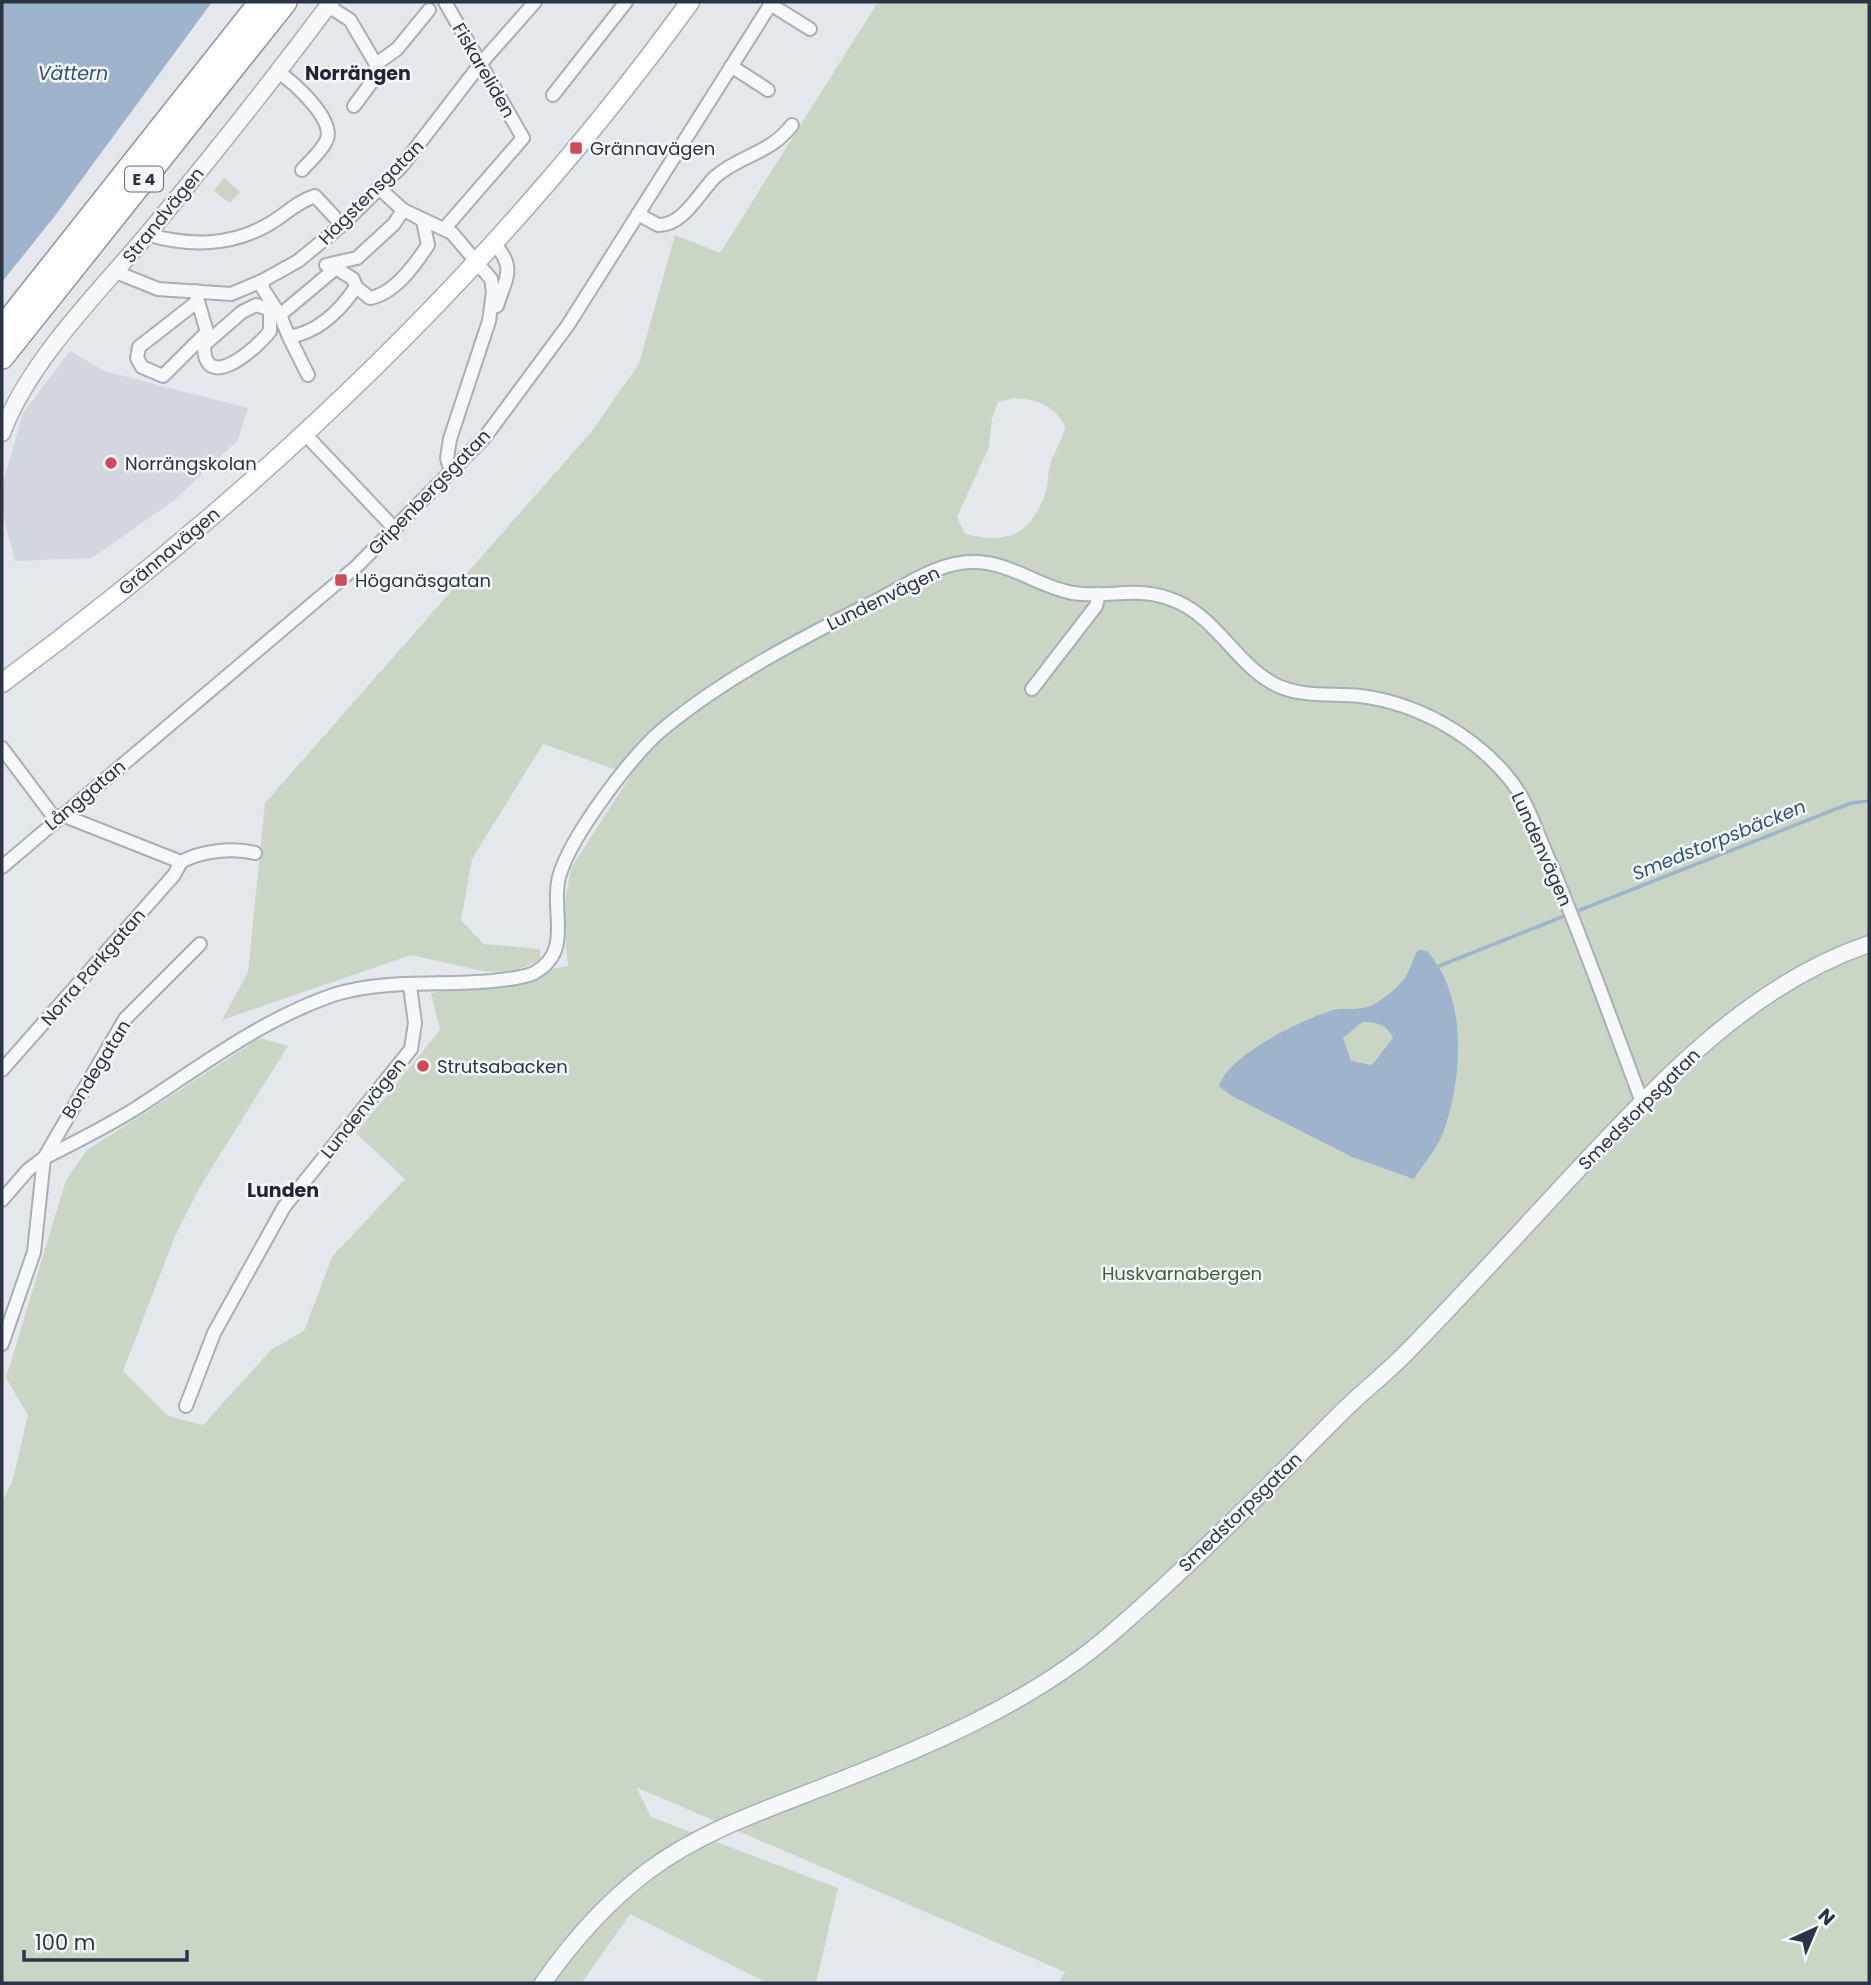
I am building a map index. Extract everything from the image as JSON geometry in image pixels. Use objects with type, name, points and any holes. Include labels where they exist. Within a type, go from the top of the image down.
[{"type":"highway","name":"E 4","points":[[2,329],[261,2]]},
{"type":"highway","name":"E 4","points":[[2,357],[285,2]]},
{"type":"main road","name":"Grännavägen","points":[[2,683],[155,565],[305,434],[478,264],[593,127],[690,2]]},
{"type":"street","name":"Fiskareliden","points":[[445,2],[482,62],[523,138],[445,228]]},
{"type":"street","name":"Hagstensgatan","points":[[116,272],[158,289],[197,296],[231,294],[262,281],[306,254],[342,225],[379,188],[443,116],[482,62],[535,2]]},
{"type":"street","points":[[553,95],[626,2]]},
{"type":"street","points":[[771,3],[810,29]]},
{"type":"street","name":"Gripenbergsgatan","points":[[170,724],[396,529],[485,437],[533,376],[771,3]]},
{"type":"street","points":[[330,4],[350,20],[380,71],[354,106]]},
{"type":"street","name":"Strandvägen","points":[[2,433],[8,415],[41,362],[278,72],[330,4]]},
{"type":"street","points":[[376,64],[397,49],[429,10]]},
{"type":"street","points":[[731,66],[768,90]]},
{"type":"street","points":[[278,72],[301,88],[327,130],[327,139],[302,170]]},
{"type":"street","points":[[638,214],[658,225],[674,221],[715,178],[771,147],[792,125]]},
{"type":"street","points":[[379,188],[403,210],[445,228],[491,279],[493,292],[489,321]]},
{"type":"street","points":[[147,234],[199,243],[234,238],[251,234],[293,206],[315,197],[342,225]]},
{"type":"street","points":[[275,311],[256,305],[242,312],[204,345],[206,360],[213,367],[220,368],[253,350],[270,331],[275,311],[331,267],[357,258],[394,224],[403,210]]},
{"type":"street","points":[[306,254],[353,279],[356,287],[370,298],[378,297],[405,274],[428,245],[423,222],[416,216]]},
{"type":"street","points":[[451,472],[447,458],[450,439],[509,267],[506,256],[495,244]]},
{"type":"street","points":[[262,281],[308,374]]},
{"type":"street","points":[[289,337],[300,335],[327,321],[356,287]]},
{"type":"street","points":[[197,296],[207,332],[163,376],[142,367],[136,358],[139,347],[197,296]]},
{"type":"street","points":[[305,434],[396,529]]},
{"type":"street","name":"Lundenvägen","points":[[44,1158],[132,1111],[248,1034],[335,995],[361,988],[522,977],[549,962],[556,952],[560,938],[556,902],[565,861],[637,754],[670,724],[779,652],[954,563],[998,564],[1061,590],[1099,594],[1143,592],[1181,603],[1203,619],[1249,666],[1278,686],[1303,693],[1362,696],[1409,706],[1451,729],[1489,758],[1508,777],[1523,800],[1572,915],[1642,1102]]},
{"type":"street","points":[[1031,689],[1096,606],[1099,594]]},
{"type":"street","name":"Långgatan","points":[[2,867],[170,724]]},
{"type":"street","points":[[2,748],[59,818],[181,862],[194,855],[243,850],[255,853]]},
{"type":"street","name":"Norra Parkgatan","points":[[2,1070],[174,874],[181,862]]},
{"type":"street","name":"Bondegatan","points":[[2,1200],[28,1170],[44,1158],[125,1019],[200,944]]},
{"type":"street","name":"Smedstorpsgatan","points":[[543,1983],[576,1938],[609,1904],[671,1856],[726,1825],[909,1754],[1068,1669],[1111,1634],[1224,1531],[1358,1397],[1402,1357],[1642,1102],[1691,1055],[1752,1006],[1795,977],[1837,955],[1869,944]]},
{"type":"street","name":"Lundenvägen","points":[[186,1406],[214,1333],[284,1207],[411,1049],[415,1023],[410,986]]},
{"type":"street","points":[[2,1344],[7,1312],[34,1252],[44,1158]]},
{"type":"shaded area","name":"Norrängskolan","points":[[70,351],[104,371],[248,408],[238,440],[173,501],[92,558],[15,561],[2,511],[2,487],[23,413]]},
{"type":"green space","name":"Huskvarnabergen","points":[[878,2],[1869,2],[1869,1983],[1058,1983],[1065,1972],[636,1787],[651,1817],[838,1888],[816,1983],[761,1983],[761,1980],[630,1914],[582,1983],[2,1983],[2,1502],[13,1479],[28,1415],[6,1378],[66,1180],[86,1151],[260,1038],[288,1046],[200,1187],[175,1236],[123,1371],[168,1416],[203,1425],[272,1349],[304,1331],[332,1257],[405,1179],[356,1133],[440,1030],[431,993],[568,966],[563,913],[571,868],[631,775],[543,744],[472,859],[461,920],[484,944],[540,949],[540,960],[513,972],[483,971],[411,955],[222,1020],[248,972],[265,803],[592,431],[639,364],[675,235],[720,253]],"holes":[[[1023,399],[1044,405],[1056,413],[1065,427],[1050,466],[1045,494],[1039,508],[1032,520],[1014,534],[993,538],[965,534],[957,517],[989,447],[992,418],[998,402]]]},
{"type":"green space","points":[[224,178],[240,192],[230,203],[214,191]]},
{"type":"water","name":"Vättern","points":[[2,2],[212,2],[54,217],[2,282]]},
{"type":"water","points":[[1418,950],[1427,951],[1440,969],[1450,991],[1458,1038],[1458,1063],[1455,1088],[1443,1133],[1414,1179],[1352,1157],[1232,1096],[1219,1086],[1225,1074],[1237,1062],[1286,1030],[1333,1010],[1366,1007],[1379,1001],[1404,979]],"holes":[[[1362,1022],[1376,1023],[1384,1027],[1393,1038],[1372,1065],[1351,1061],[1343,1038]]]},
{"type":"waterway","name":"Smedstorpsbäcken","points":[[1580,910],[1851,803],[1869,801]]},
{"type":"waterway","name":"Smedstorpsbäcken","points":[[1439,966],[1562,917]]},
{"type":"place","name":"Grännavägen","points":[[576,148]]},
{"type":"place","name":"Norrängskolan","points":[[111,463]]},
{"type":"place","name":"Höganäsgatan","points":[[341,580]]},
{"type":"place","name":"Strutsabacken","points":[[423,1066]]},
{"type":"district","name":"Norrängen","points":[[358,73]]},
{"type":"district","name":"Lunden","points":[[283,1190]]}]
